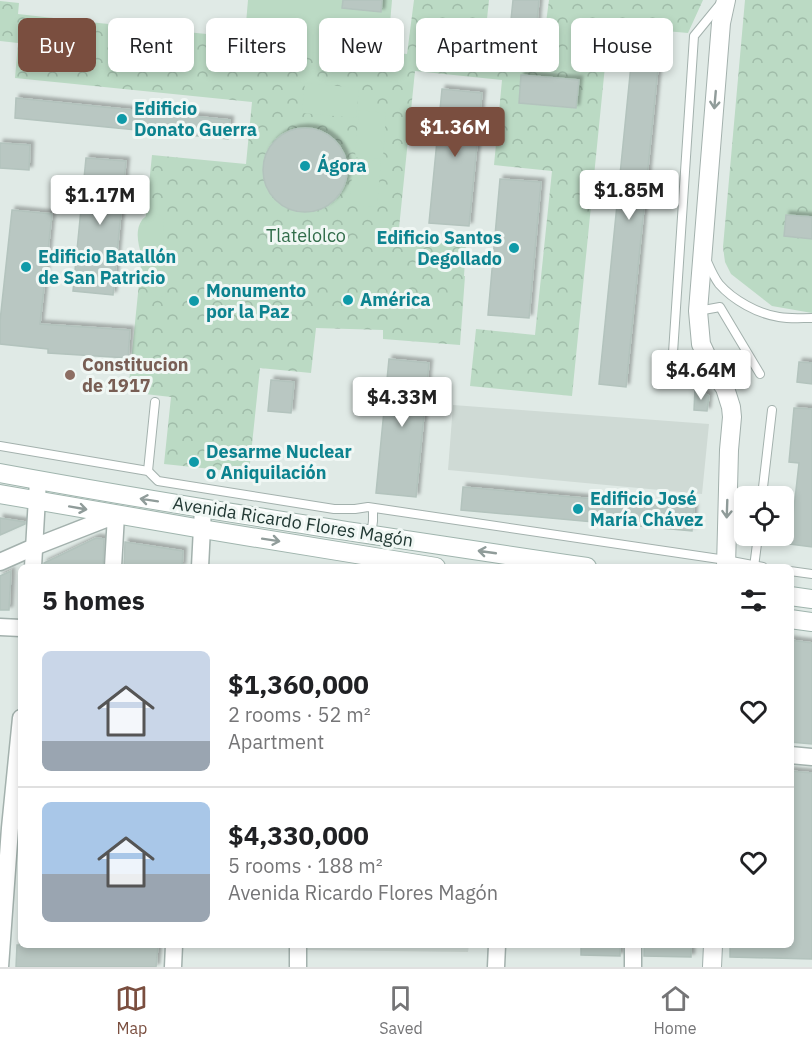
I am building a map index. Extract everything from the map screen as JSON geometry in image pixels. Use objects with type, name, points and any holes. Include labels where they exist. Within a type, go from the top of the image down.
[{"type":"main road","points":[[725,0],[721,23],[698,311],[701,344],[715,374],[725,388],[732,417],[726,563]]},
{"type":"main road","name":"Avenida Ricardo Flores Magón","points":[[0,473],[370,535],[567,564]]},
{"type":"main road","name":"Avenida Ricardo Flores Magón","points":[[0,494],[418,564]]},
{"type":"main road","points":[[794,597],[812,599]]},
{"type":"main road","points":[[794,620],[812,622]]},
{"type":"main road","points":[[712,967],[713,948]]},
{"type":"street","points":[[33,564],[38,480]]},
{"type":"street","points":[[200,564],[203,508]]},
{"type":"street","points":[[0,562],[116,515],[113,564]]},
{"type":"street","points":[[0,627],[18,628]]},
{"type":"street","points":[[0,967],[18,748]]},
{"type":"street","points":[[794,755],[812,757]]},
{"type":"street","points":[[173,967],[174,948]]},
{"type":"street","points":[[298,948],[298,967]]},
{"type":"street","points":[[496,967],[497,948]]},
{"type":"street","points":[[633,948],[633,967]]},
{"type":"lane","points":[[672,368],[694,36],[725,0]]},
{"type":"lane","points":[[702,250],[720,285],[740,300],[766,314],[812,318]]},
{"type":"lane","points":[[698,311],[720,307],[760,374]]},
{"type":"lane","points":[[148,471],[155,402]]},
{"type":"lane","points":[[763,486],[772,410]]},
{"type":"lane","points":[[0,446],[148,471],[158,481],[205,489],[334,509],[368,507],[726,563]]},
{"type":"lane","points":[[370,535],[373,508]]},
{"type":"lane","points":[[757,564],[758,546]]},
{"type":"lane","points":[[794,572],[812,574]]},
{"type":"shaded area","points":[[453,405],[709,424],[702,494],[448,470]]},
{"type":"shaded area","points":[[306,948],[469,948],[468,952],[306,950]]},
{"type":"green space","points":[[248,0],[392,0],[390,18],[319,18],[319,53],[307,52],[307,18],[246,18]]},
{"type":"green space","name":"Tlatelolco","points":[[414,0],[489,0],[487,18],[416,18],[416,71],[398,238],[466,245],[460,345],[383,339],[383,330],[316,328],[311,373],[260,368],[249,473],[164,464],[171,397],[128,392],[152,155],[246,164],[252,102],[15,78],[18,43],[18,72],[96,72],[96,23],[108,24],[108,72],[194,72],[194,33],[206,34],[206,72],[307,72],[307,44],[319,45],[319,72],[404,72],[404,54],[407,54]]},
{"type":"green space","name":"Tlatelolco","points":[[549,0],[703,0],[688,33],[673,32],[673,18],[571,18],[571,72],[604,72],[572,396],[470,386],[476,329],[535,335],[552,171],[494,165],[502,80],[425,72],[559,72],[559,18],[547,18]]},
{"type":"green space","points":[[745,0],[812,0],[812,313],[772,306],[731,274],[725,262],[723,247]]},
{"type":"green space","name":"Tlatelolco","points":[[0,1],[19,3],[18,14],[54,18],[18,18],[18,43],[0,41]]},
{"type":"green space","points":[[305,83],[359,88],[356,118],[302,113]]},
{"type":"green space","points":[[359,110],[386,113],[383,159],[355,157]]},
{"type":"green space","points":[[354,158],[381,161],[377,207],[349,205]]},
{"type":"green space","points":[[149,214],[157,214],[164,222],[163,262],[167,291],[159,298],[148,285],[138,238],[142,219]]},
{"type":"building","points":[[343,0],[382,0],[381,12],[342,8]]},
{"type":"building","points":[[513,0],[539,0],[537,18],[511,18]]},
{"type":"building","points":[[630,72],[658,72],[626,387],[599,384]]},
{"type":"building","points":[[521,75],[579,80],[576,108],[519,103]]},
{"type":"building","points":[[442,89],[482,93],[469,226],[429,223]]},
{"type":"building","name":"Edificio Donato Guerra","points":[[16,98],[230,120],[228,139],[15,118]]},
{"type":"building","name":"Ágora","points":[[297,128],[313,128],[329,135],[340,146],[347,162],[344,186],[335,200],[313,212],[297,212],[281,205],[270,194],[263,178],[263,162],[270,146],[281,135]]},
{"type":"building","points":[[0,143],[30,145],[29,170],[0,168]]},
{"type":"building","points":[[86,158],[126,161],[113,295],[73,291]]},
{"type":"building","name":"Edificio Santos Degollado","points":[[500,179],[541,182],[529,318],[488,315]]},
{"type":"building","name":"Edificio Batallón de San Patricio","points":[[12,210],[52,214],[40,324],[130,330],[128,358],[48,353],[48,349],[0,344],[0,321]]},
{"type":"building","points":[[786,215],[812,217],[812,239],[784,236]]},
{"type":"building","points":[[389,359],[429,363],[416,497],[376,493]]},
{"type":"building","points":[[799,362],[812,363],[812,384],[797,382]]},
{"type":"building","points":[[271,380],[294,382],[291,413],[268,411]]},
{"type":"building","points":[[695,389],[709,396],[707,411],[694,410]]},
{"type":"building","points":[[794,408],[812,409],[812,547],[794,545],[794,508],[799,463],[789,462]]},
{"type":"building","name":"Edificio José María Chávez","points":[[463,487],[694,508],[692,531],[461,510]]},
{"type":"building","points":[[0,518],[25,522],[25,524],[0,535]]},
{"type":"building","points":[[96,538],[104,539],[103,564],[44,563]]},
{"type":"building","points":[[125,542],[183,551],[182,564],[124,564]]},
{"type":"building","points":[[11,571],[9,610],[0,610],[0,576]]},
{"type":"building","points":[[794,641],[812,643],[812,744],[794,742]]},
{"type":"building","points":[[794,771],[812,773],[812,959],[730,957],[730,948],[794,948]]},
{"type":"building","points":[[17,945],[18,948],[158,948],[156,967],[16,967]]},
{"type":"building","points":[[581,948],[620,948],[620,956],[581,955]]},
{"type":"building","points":[[644,948],[691,948],[691,957],[644,956]]},
{"type":"place","name":"Edificio Donato Guerra","points":[[122,119]]},
{"type":"place","name":"Ágora","points":[[305,166]]},
{"type":"place","name":"Edificio Santos Degollado","points":[[514,248]]},
{"type":"place","name":"Edificio Batallón de San Patricio","points":[[26,267]]},
{"type":"place","name":"América","points":[[348,300]]},
{"type":"place","name":"Monumento por la Paz","points":[[194,301]]},
{"type":"place","name":"Constitucion de 1917","points":[[70,375]]},
{"type":"place","name":"Desarme Nuclear o Aniquilación","points":[[194,462]]},
{"type":"place","name":"Edificio José María Chávez","points":[[578,509]]}]
